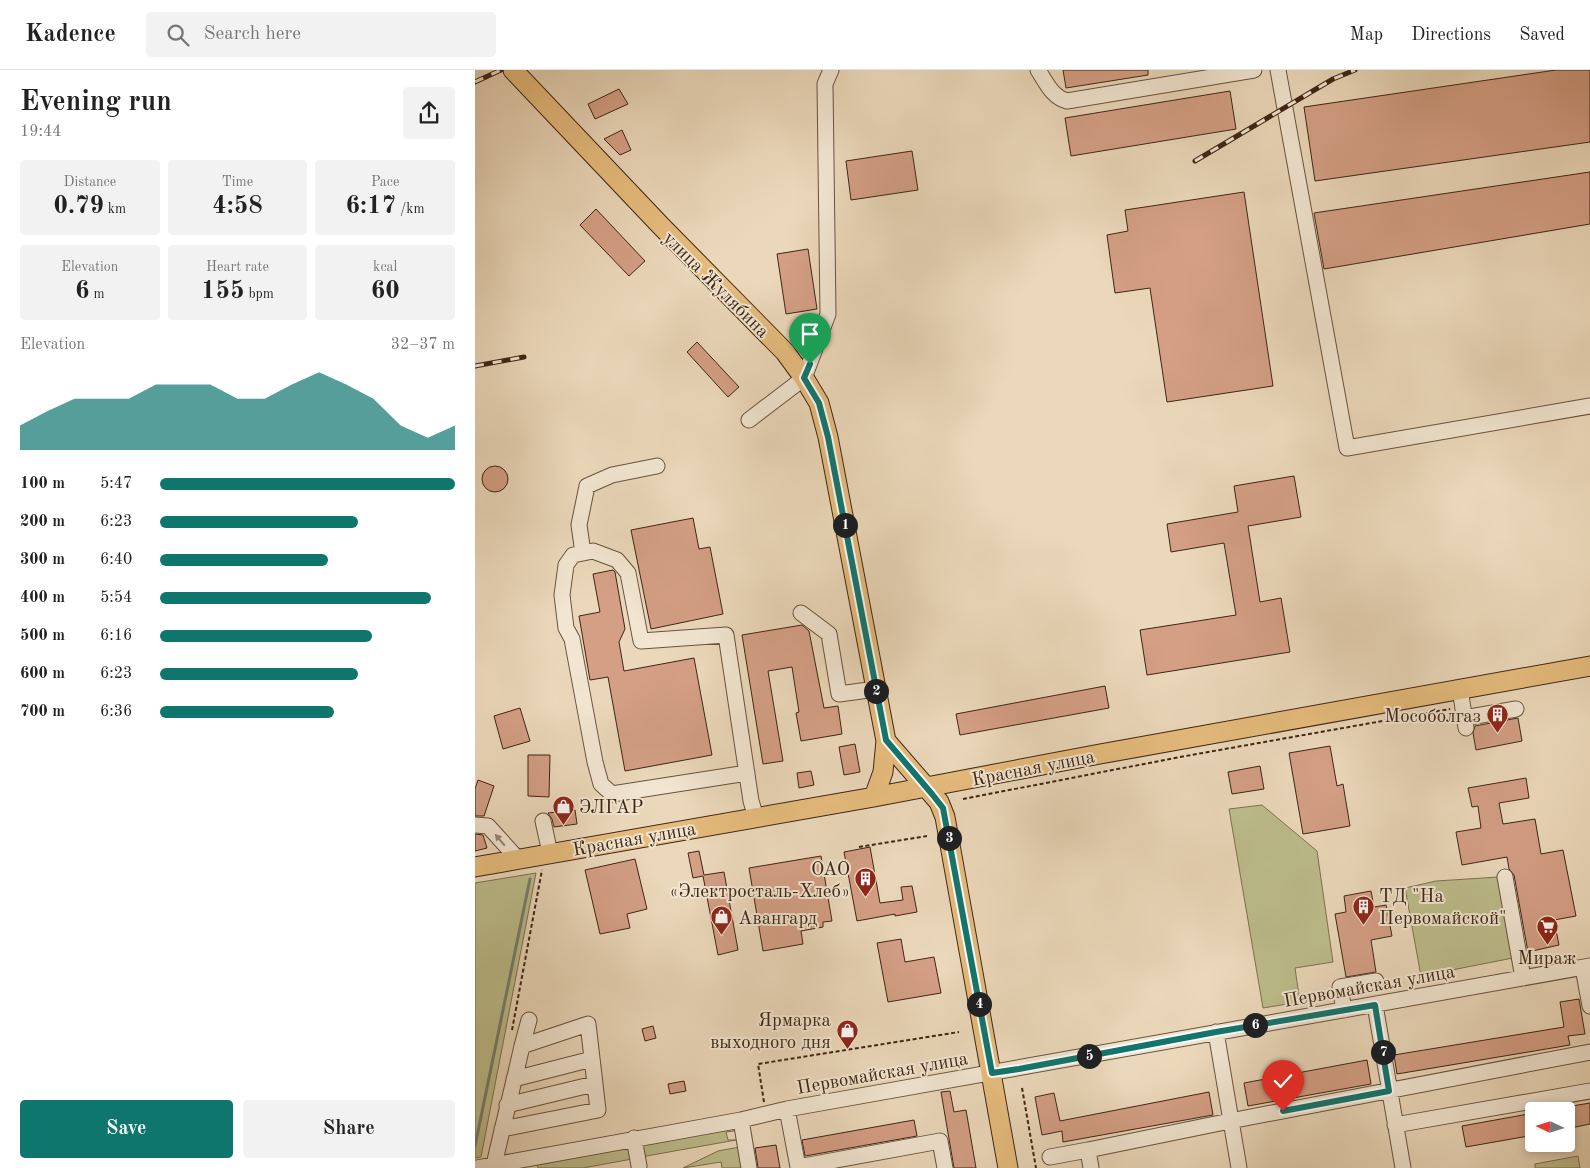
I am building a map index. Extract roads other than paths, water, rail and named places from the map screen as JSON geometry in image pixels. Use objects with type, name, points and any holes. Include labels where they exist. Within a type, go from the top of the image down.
[{"type":"main road","name":"улица Жулябина","points":[[513,70],[661,226],[785,352],[819,403],[828,437],[886,740],[939,802],[945,817],[1008,1168]]},
{"type":"main road","name":"Красная улица","points":[[475,867],[517,858],[546,859],[756,817],[926,787],[1463,710],[1590,666]]},
{"type":"main road","points":[[874,797],[883,772],[886,740]]},
{"type":"street","points":[[749,420],[804,378],[828,314],[825,84],[831,70]]},
{"type":"street","points":[[1038,70],[1055,95],[1060,99],[1067,100],[1254,70]]},
{"type":"street","points":[[1277,70],[1347,448],[1590,406]]},
{"type":"street","points":[[583,553],[579,525],[587,486],[612,475],[657,466]]},
{"type":"street","points":[[747,773],[612,794],[601,784],[588,731],[572,639],[566,628],[563,595],[566,565],[573,555],[593,551],[617,560],[628,572],[641,641],[726,635],[747,773],[756,817]]},
{"type":"street","points":[[801,613],[829,634],[834,696],[876,689]]},
{"type":"street","points":[[1463,710],[1516,708]]},
{"type":"street","points":[[543,820],[546,859]]},
{"type":"street","points":[[475,825],[488,826],[517,858]]},
{"type":"street","points":[[1505,877],[1523,978]]},
{"type":"street","points":[[1587,967],[1590,1006]]},
{"type":"street","name":"Первомайская улица","points":[[477,1168],[495,1167],[634,1138],[1216,1032],[1587,967]]},
{"type":"street","points":[[1343,1010],[1339,987],[1376,981]]},
{"type":"street","points":[[1375,1005],[1403,1168]]},
{"type":"street","points":[[495,1167],[507,1105],[529,1020]]},
{"type":"street","points":[[502,1129],[598,1110],[587,1024],[522,1046]]},
{"type":"street","points":[[1216,1032],[1239,1168]]},
{"type":"street","points":[[1051,1157],[1590,1052]]},
{"type":"street","points":[[514,1079],[591,1059]]},
{"type":"street","points":[[507,1105],[594,1084]]},
{"type":"street","points":[[1395,1125],[1590,1091]]},
{"type":"street","points":[[787,1110],[798,1167],[940,1142],[945,1168]]},
{"type":"street","points":[[741,1120],[749,1168]]},
{"type":"street","points":[[634,1138],[639,1166]]},
{"type":"street","points":[[1088,1150],[1091,1168]]},
{"type":"waterway","points":[[475,1146],[530,879]]},
{"type":"railway","points":[[475,82],[501,70]]},
{"type":"railway","points":[[1195,161],[1333,79],[1355,70]]},
{"type":"railway","points":[[475,366],[524,357]]},
{"type":"place","name":"Мособолгаз","points":[[1497,734]]},
{"type":"place","name":"ЭЛГАР","points":[[563,825]]},
{"type":"place","name":"ОАО «Электросталь-Хлеб»","points":[[866,898]]},
{"type":"place","name":"ТД \"На Первомайской\"","points":[[1363,925]]},
{"type":"place","name":"Авангард","points":[[722,936]]},
{"type":"place","name":"Мираж","points":[[1547,945]]},
{"type":"place","name":"Ярмарка выходного дня","points":[[847,1049]]}]
